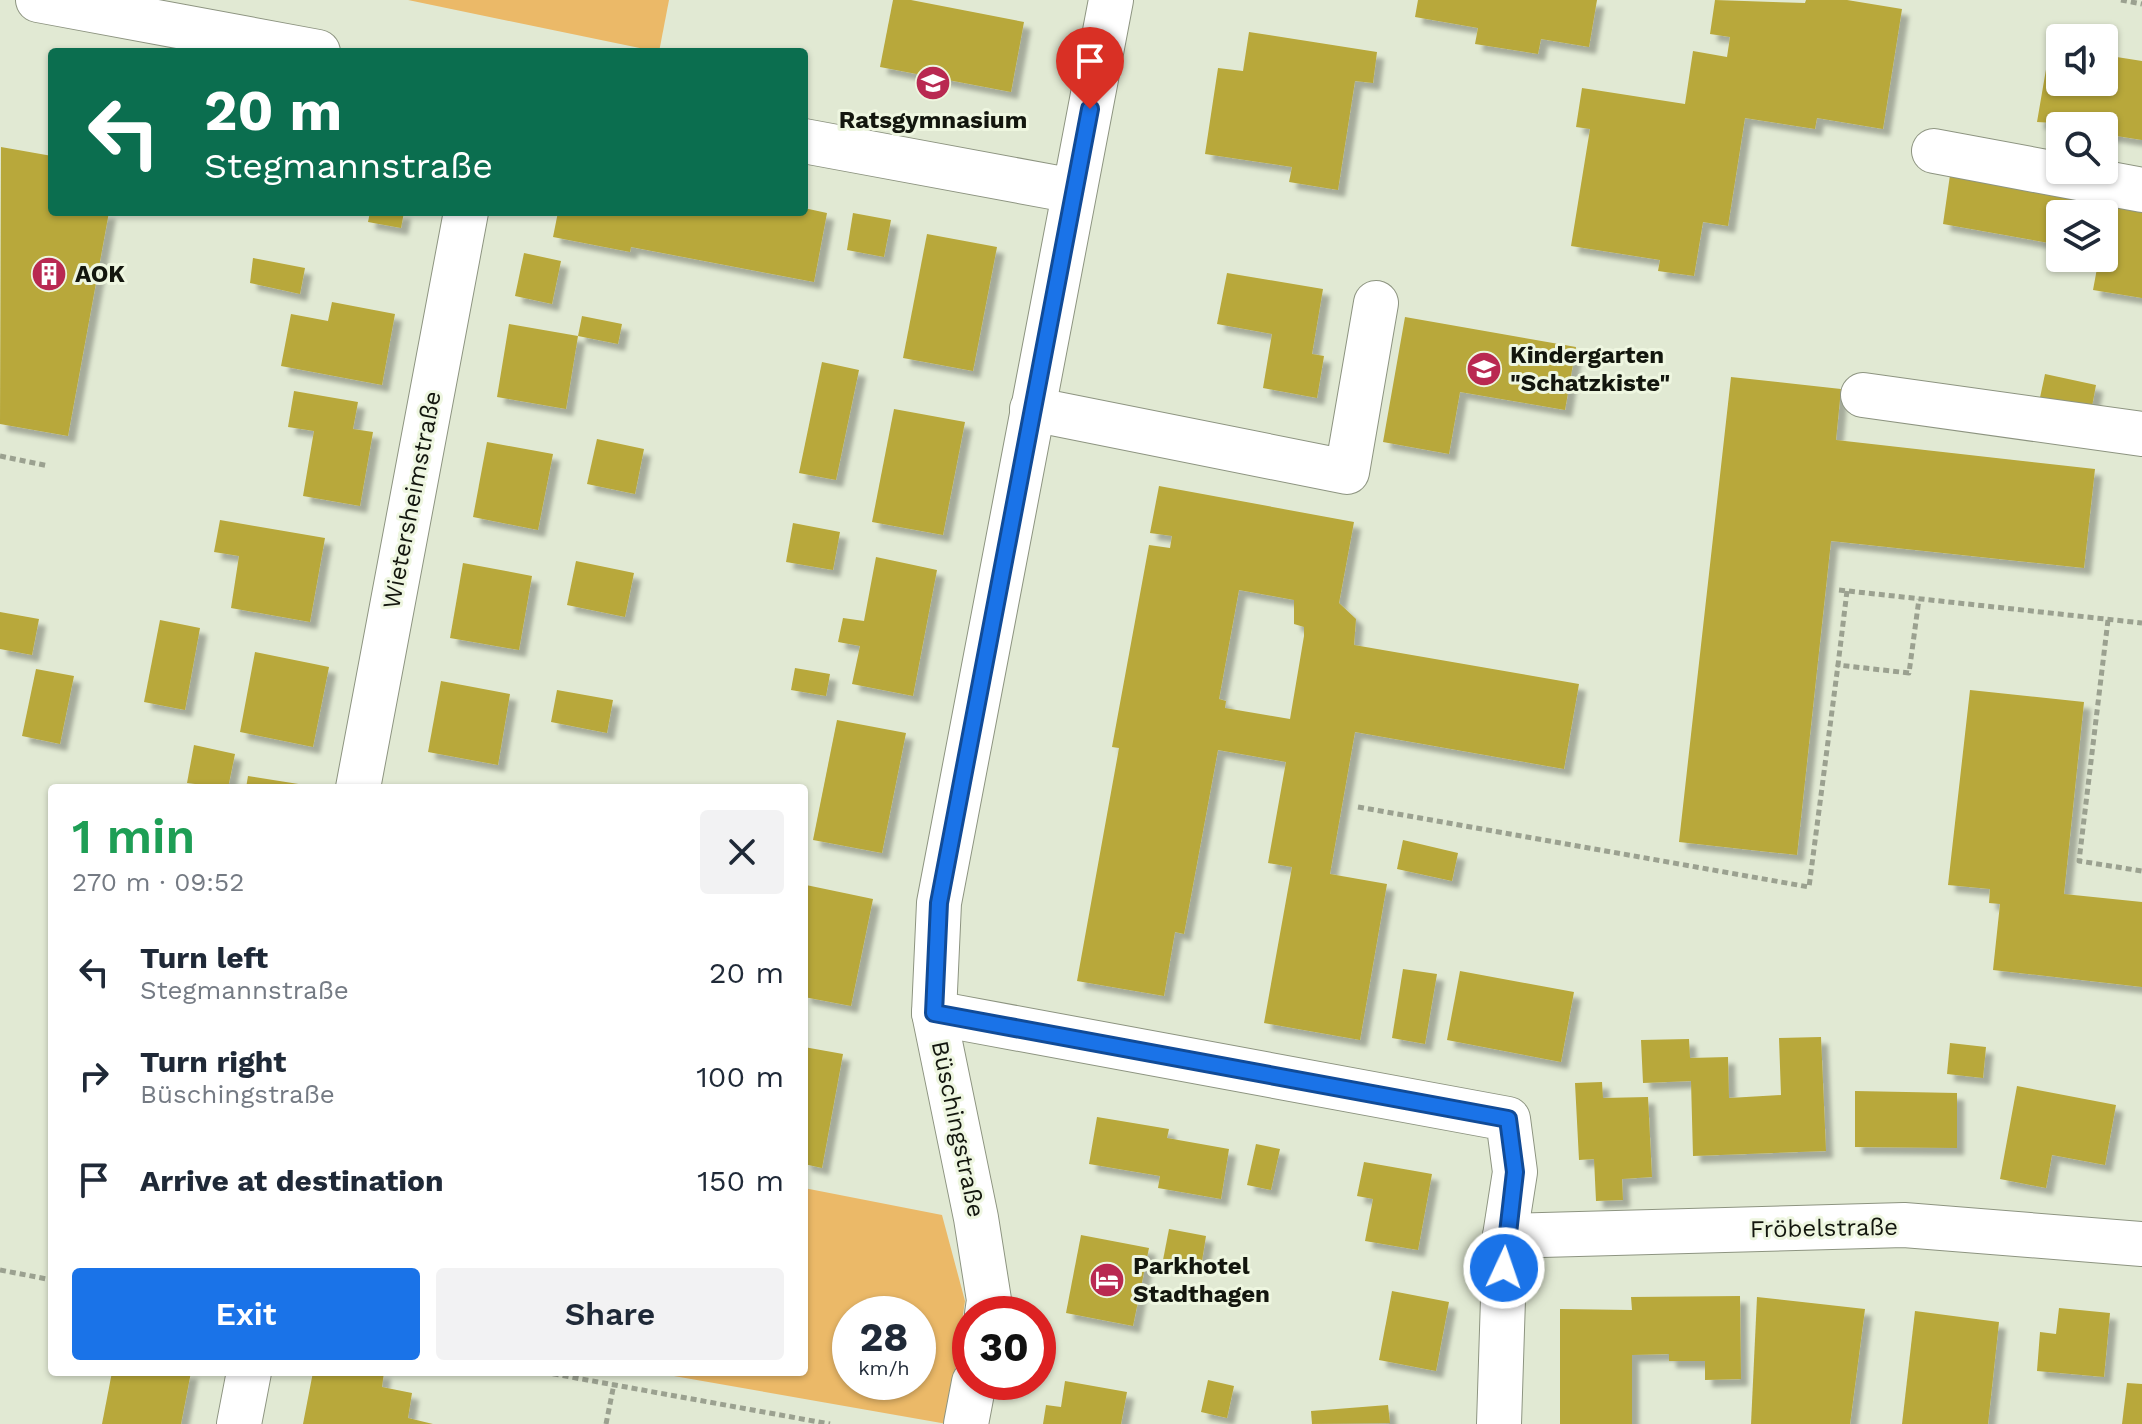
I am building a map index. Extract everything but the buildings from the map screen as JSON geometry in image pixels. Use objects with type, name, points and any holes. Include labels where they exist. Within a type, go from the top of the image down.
[{"type":"street","points":[[38,0],[296,48]]},
{"type":"street","name":"Büschingstraße","points":[[988,1296],[976,1218],[934,1013],[939,903],[1111,0]]},
{"type":"street","points":[[808,142],[1074,191]]},
{"type":"street","points":[[1934,151],[2142,190]]},
{"type":"street","name":"Wietersheimstraße","points":[[359,784],[465,216]]},
{"type":"street","points":[[1032,409],[1347,472],[1376,303]]},
{"type":"street","points":[[1863,395],[2142,434]]},
{"type":"street","points":[[934,1013],[1508,1119],[1515,1172],[1505,1236],[1499,1424]]},
{"type":"street","name":"Fröbelstraße","points":[[1505,1236],[1904,1225],[2142,1244]]},
{"type":"street","points":[[239,1424],[248,1376]]},
{"type":"street","points":[[966,1424],[971,1400]]},
{"type":"path","points":[[2121,0],[2142,4]]},
{"type":"path","points":[[0,456],[49,466]]},
{"type":"path","points":[[1358,807],[1809,887],[1838,665],[1843,591],[2142,623]]},
{"type":"path","points":[[1838,665],[1909,673],[1919,599]]},
{"type":"path","points":[[2108,620],[2079,861],[2142,871]]},
{"type":"path","points":[[0,1270],[48,1279]]},
{"type":"path","points":[[567,1376],[830,1424]]},
{"type":"path","points":[[606,1424],[614,1384]]},
{"type":"shaded area","points":[[408,0],[669,0],[660,48],[640,48]]},
{"type":"shaded area","points":[[808,1189],[942,1215],[964,1296],[952,1296],[952,1390],[947,1424],[674,1376],[808,1376]]},
{"type":"place","name":"Ratsgymnasium","points":[[933,83]]},
{"type":"place","name":"AOK","points":[[49,274]]},
{"type":"place","name":"Kindergarten \"Schatzkiste\"","points":[[1484,369]]},
{"type":"place","name":"Parkhotel Stadthagen","points":[[1107,1280]]},
{"type":"route","points":[[1090,109],[939,903],[934,1013],[1508,1119],[1515,1172],[1505,1236],[1504,1268]]}]
